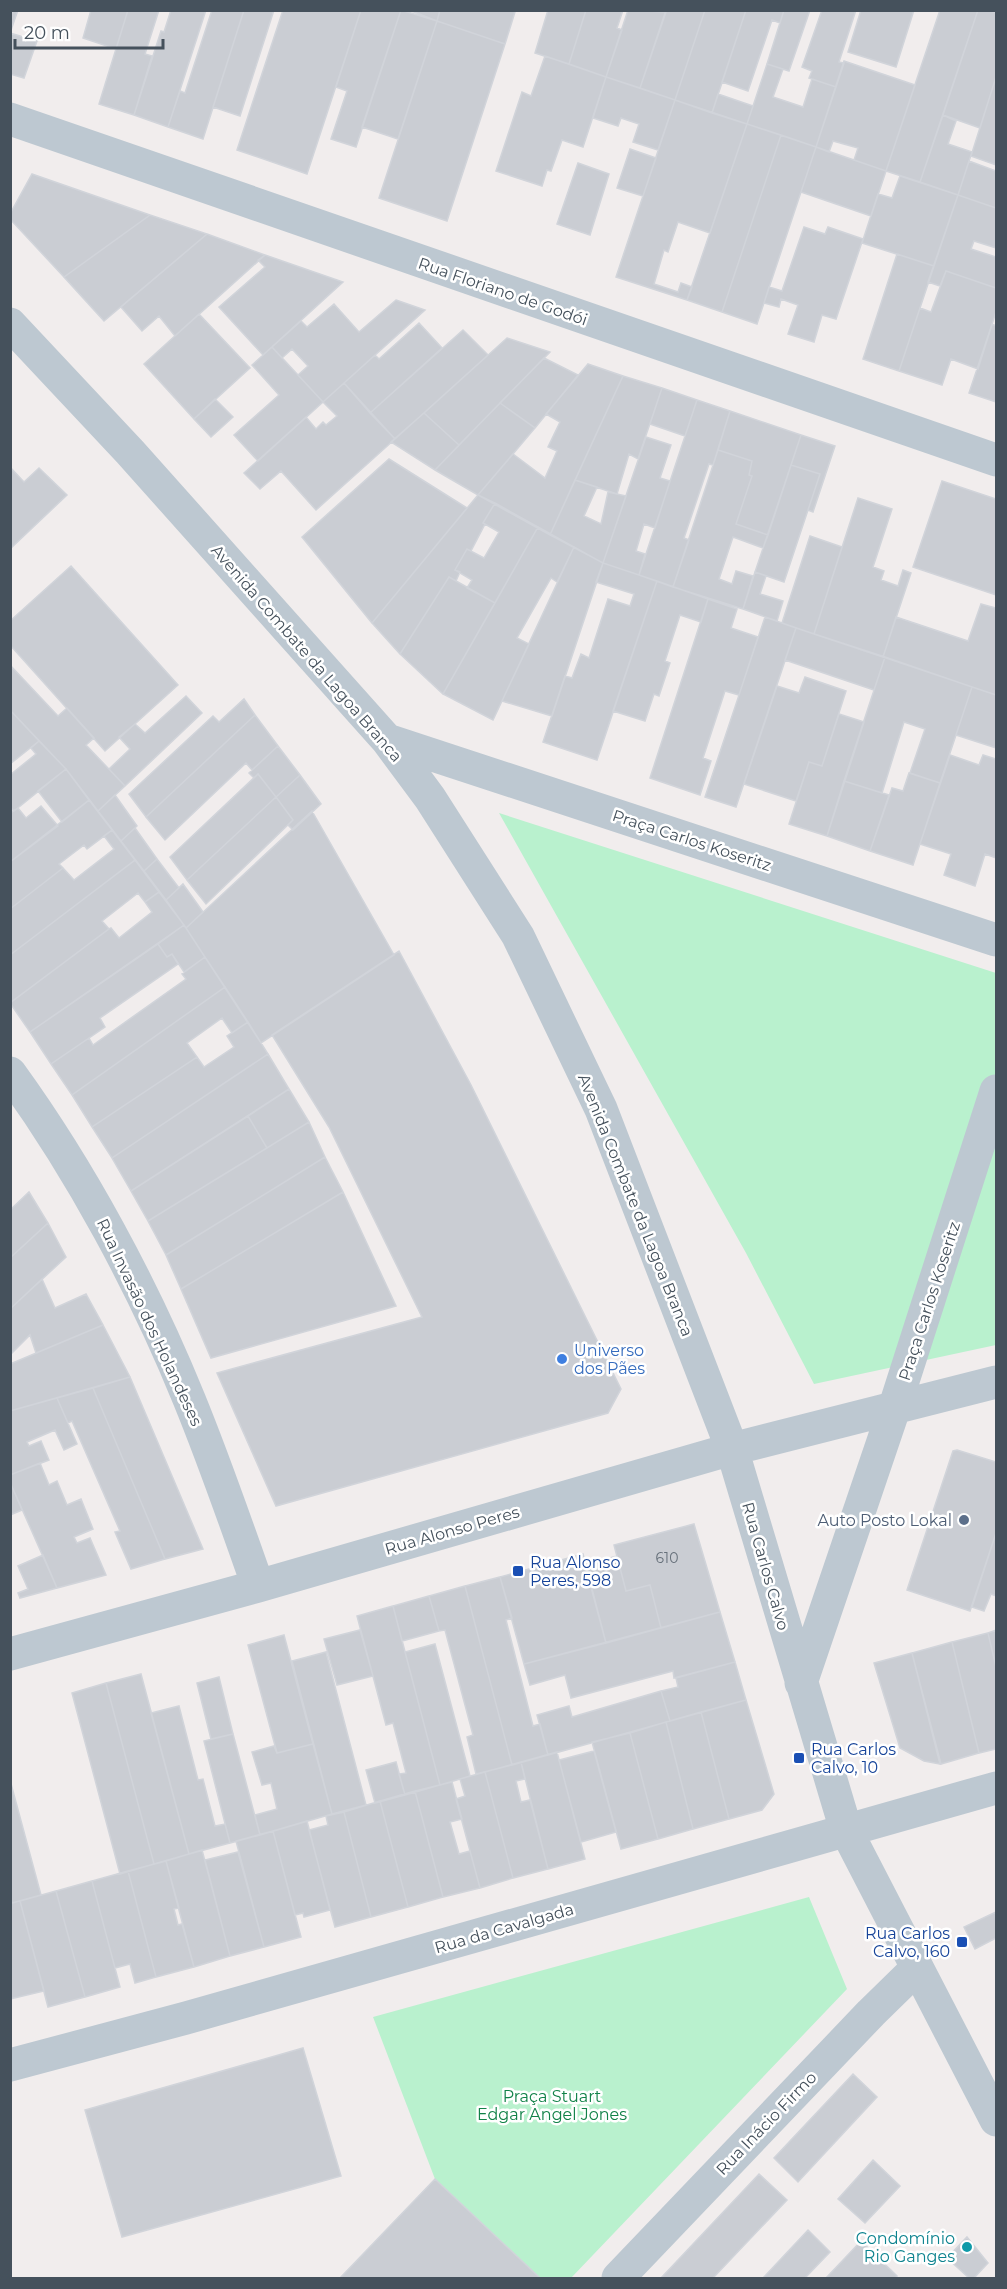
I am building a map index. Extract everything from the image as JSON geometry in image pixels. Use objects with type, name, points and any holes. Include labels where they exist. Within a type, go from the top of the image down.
[{"type":"street","name":"Rua Floriano de Godói","points":[[10,119],[996,460]]},
{"type":"street","name":"Avenida Combate da Lagoa Branca","points":[[10,324],[130,452],[387,740],[430,798],[518,936],[601,1109],[732,1449]]},
{"type":"street","name":"Praça Carlos Koseritz","points":[[387,740],[996,940]]},
{"type":"street","name":"Rua Invasão dos Holandeses","points":[[10,1073],[42,1117],[115,1241],[189,1397],[258,1586]]},
{"type":"street","name":"Praça Carlos Koseritz","points":[[894,1409],[996,1091]]},
{"type":"street","name":"Praça Carlos Koseritz","points":[[894,1409],[996,1382]]},
{"type":"street","name":"Rua Alonso Peres","points":[[10,1654],[258,1586],[732,1449],[894,1409]]},
{"type":"street","points":[[801,1683],[894,1409]]},
{"type":"street","name":"Rua Carlos Calvo","points":[[732,1449],[846,1830],[996,2120]]},
{"type":"street","name":"Rua da Cavalgada","points":[[10,2065],[186,2018],[996,1788]]},
{"type":"street","name":"Rua Inácio Firmo","points":[[618,2278],[870,2013],[916,1969]]},
{"type":"green space","points":[[499,813],[996,973],[996,1345],[814,1384],[746,1253]]},
{"type":"green space","name":"Praça Stuart Edgar Angel Jones","points":[[809,1897],[847,1989],[571,2278],[540,2278],[435,2179],[373,2017]]},
{"type":"building","points":[[13,10],[18,10],[10,33],[10,17]]},
{"type":"building","points":[[91,10],[128,10],[116,49],[83,38]]},
{"type":"building","points":[[128,10],[159,10],[145,54],[152,56],[134,115],[99,104]]},
{"type":"building","points":[[171,10],[206,10],[168,127],[134,115],[161,31],[164,32]]},
{"type":"building","points":[[212,10],[244,10],[203,139],[168,127],[180,91],[185,93]]},
{"type":"building","points":[[244,10],[274,10],[240,116],[213,107]]},
{"type":"building","points":[[283,10],[361,10],[307,174],[237,150]]},
{"type":"building","points":[[361,10],[401,10],[356,147],[331,139],[347,91],[336,87]]},
{"type":"building","points":[[401,10],[437,21],[398,139],[362,127]]},
{"type":"building","points":[[409,10],[440,10],[437,21]]},
{"type":"building","points":[[440,10],[510,10],[515,12],[505,44],[437,21]]},
{"type":"building","points":[[548,10],[586,10],[569,64],[535,53]]},
{"type":"building","points":[[586,10],[623,10],[617,28],[622,30],[606,77],[569,64]]},
{"type":"building","points":[[628,10],[666,12],[640,88],[606,77]]},
{"type":"building","points":[[666,10],[705,10],[675,100],[640,88]]},
{"type":"building","points":[[705,10],[746,10],[712,113],[675,100]]},
{"type":"building","points":[[746,10],[784,10],[780,23],[772,20],[748,91],[722,82]]},
{"type":"building","points":[[784,10],[810,10],[789,71],[767,64]]},
{"type":"building","points":[[822,10],[856,10],[839,62],[844,63],[836,87],[809,78],[812,71],[802,67]]},
{"type":"building","points":[[861,10],[914,10],[896,67],[848,52]]},
{"type":"building","points":[[940,10],[978,10],[920,182],[886,171]]},
{"type":"building","points":[[978,10],[996,12],[996,77],[980,128],[943,115]]},
{"type":"building","points":[[437,21],[505,44],[447,221],[379,198]]},
{"type":"building","points":[[10,33],[37,41],[24,78],[10,74]]},
{"type":"building","points":[[545,56],[606,77],[583,147],[562,140],[551,171],[547,170],[542,186],[496,171],[522,92],[531,96]]},
{"type":"building","points":[[844,61],[915,85],[886,171],[854,160],[858,148],[833,141],[829,152],[816,147]]},
{"type":"building","points":[[767,64],[783,69],[773,97],[803,107],[812,79],[836,87],[816,147],[747,124]]},
{"type":"building","points":[[606,77],[675,100],[658,150],[633,142],[639,124],[621,118],[618,126],[593,118]]},
{"type":"building","points":[[996,77],[996,165],[971,156]]},
{"type":"building","points":[[718,94],[753,106],[747,124],[712,113]]},
{"type":"building","points":[[675,100],[747,124],[710,233],[678,222],[668,252],[664,250],[654,284],[678,292],[681,283],[692,287],[687,300],[616,277]]},
{"type":"building","points":[[943,115],[956,121],[948,144],[972,152],[958,195],[920,182]]},
{"type":"building","points":[[747,124],[781,135],[722,312],[687,300]]},
{"type":"building","points":[[781,135],[816,147],[757,324],[722,312]]},
{"type":"building","points":[[816,147],[886,171],[871,216],[801,192]]},
{"type":"building","points":[[630,149],[656,158],[643,196],[617,188]]},
{"type":"building","points":[[969,161],[996,171],[996,208],[958,195]]},
{"type":"building","points":[[578,163],[609,174],[590,235],[557,224]]},
{"type":"building","points":[[32,174],[150,215],[64,277],[10,219],[10,214]]},
{"type":"building","points":[[900,176],[958,195],[934,266],[862,243],[878,194],[892,198]]},
{"type":"building","points":[[958,195],[996,208],[996,248],[974,241],[971,249],[996,257],[996,288],[946,271],[940,286],[928,282]]},
{"type":"building","points":[[150,215],[207,234],[104,321],[64,277]]},
{"type":"building","points":[[804,227],[825,234],[828,227],[863,239],[836,319],[822,315],[814,342],[788,334],[798,305],[781,299],[779,307],[764,303],[769,287],[782,291]]},
{"type":"building","points":[[207,234],[265,255],[175,336],[159,316],[142,331],[121,307]]},
{"type":"building","points":[[897,254],[934,266],[899,371],[863,359]]},
{"type":"building","points":[[265,255],[343,282],[263,355],[219,307],[265,267],[258,260]]},
{"type":"building","points":[[946,271],[996,288],[996,312],[978,369],[951,359],[942,385],[899,371],[920,308],[931,312]]},
{"type":"building","points":[[396,300],[425,310],[323,402],[298,375],[308,366],[292,349],[282,358],[272,347],[301,321],[307,327],[334,304],[359,332]]},
{"type":"building","points":[[199,314],[250,368],[194,419],[144,364]]},
{"type":"building","points":[[419,323],[442,348],[370,413],[344,383],[375,355],[379,359]]},
{"type":"building","points":[[992,324],[996,326],[996,402],[969,393]]},
{"type":"building","points":[[463,330],[488,355],[395,439],[370,413]]},
{"type":"building","points":[[507,338],[550,352],[459,445],[424,413]]},
{"type":"building","points":[[272,347],[323,402],[258,461],[234,435],[279,395],[252,365]]},
{"type":"building","points":[[544,358],[578,375],[535,428],[500,403]]},
{"type":"building","points":[[588,364],[623,376],[550,535],[478,495],[513,454],[545,478],[557,451],[548,447],[560,422],[546,414]]},
{"type":"building","points":[[623,376],[662,388],[638,459],[629,454],[617,494],[575,480]]},
{"type":"building","points":[[344,383],[395,439],[316,510],[281,471],[260,489],[244,473],[306,417],[316,429],[323,422],[326,425],[337,416],[323,402]]},
{"type":"building","points":[[662,388],[697,400],[685,436],[650,424]]},
{"type":"building","points":[[215,399],[233,417],[211,437],[194,419]]},
{"type":"building","points":[[697,400],[730,411],[713,465],[709,464],[684,538],[689,540],[673,587],[639,575]]},
{"type":"building","points":[[500,403],[535,428],[478,495],[435,470]]},
{"type":"building","points":[[730,411],[801,435],[768,535],[736,524],[752,476],[749,475],[752,461],[718,450]]},
{"type":"building","points":[[424,413],[459,445],[435,470],[391,442]]},
{"type":"building","points":[[801,435],[835,446],[813,512],[808,510],[820,474],[791,465]]},
{"type":"building","points":[[646,437],[671,445],[660,478],[670,481],[655,528],[644,524],[636,551],[645,554],[639,575],[603,563]]},
{"type":"building","points":[[718,450],[752,461],[749,475],[752,476],[736,524],[768,535],[763,548],[733,537],[719,579],[732,584],[736,571],[753,576],[743,609],[673,587]]},
{"type":"building","points":[[389,459],[467,508],[372,623],[302,537]]},
{"type":"building","points":[[791,465],[820,474],[784,582],[755,572]]},
{"type":"building","points":[[10,467],[24,482],[39,468],[67,495],[10,549]]},
{"type":"building","points":[[575,480],[597,487],[584,516],[601,524],[608,492],[626,496],[603,563],[550,535]]},
{"type":"building","points":[[942,481],[996,499],[996,595],[913,567]]},
{"type":"building","points":[[478,495],[495,503],[483,523],[485,524],[471,551],[467,549],[455,570],[460,572],[456,581],[449,577],[400,654],[372,623]]},
{"type":"building","points":[[858,498],[892,509],[873,567],[884,571],[881,580],[898,586],[903,570],[911,573],[883,657],[814,634]]},
{"type":"building","points":[[495,503],[538,527],[495,603],[467,588],[472,580],[455,570],[467,549],[484,558],[499,532],[483,523]]},
{"type":"building","points":[[538,527],[574,547],[557,582],[551,578],[517,638],[529,644],[493,720],[443,694]]},
{"type":"building","points":[[810,536],[842,547],[814,634],[782,623]]},
{"type":"building","points":[[574,547],[603,563],[552,716],[502,701]]},
{"type":"building","points":[[603,563],[657,581],[597,760],[543,742],[565,676],[572,678],[581,654],[589,658],[608,599],[630,606],[634,594],[596,582]]},
{"type":"building","points":[[71,566],[178,685],[105,751],[10,645],[10,621]]},
{"type":"building","points":[[755,572],[766,576],[760,594],[783,601],[777,621],[743,609]]},
{"type":"building","points":[[449,577],[495,603],[443,694],[400,654]]},
{"type":"building","points":[[657,581],[708,599],[701,622],[680,615],[665,661],[670,663],[659,696],[654,694],[645,721],[613,711]]},
{"type":"building","points":[[708,599],[737,609],[731,628],[758,637],[739,695],[725,691],[703,758],[711,761],[700,795],[650,778]]},
{"type":"building","points":[[981,604],[996,608],[996,695],[883,657],[896,617],[968,641]]},
{"type":"building","points":[[765,617],[796,628],[736,807],[705,797]]},
{"type":"building","points":[[796,628],[885,657],[874,690],[785,660]]},
{"type":"building","points":[[885,657],[972,687],[940,783],[910,773],[925,729],[904,722],[882,793],[844,781]]},
{"type":"building","points":[[10,665],[58,716],[67,708],[94,738],[86,745],[125,786],[98,811],[66,769],[10,710]]},
{"type":"building","points":[[805,677],[846,691],[822,766],[809,762],[796,801],[744,784],[777,686],[799,693]]},
{"type":"building","points":[[972,687],[996,695],[996,748],[956,735]]},
{"type":"building","points":[[186,696],[202,713],[125,786],[109,769],[130,749],[119,737],[135,724],[145,733]]},
{"type":"building","points":[[244,699],[255,715],[146,817],[129,794],[213,716],[219,722]]},
{"type":"building","points":[[10,710],[39,741],[10,764]]},
{"type":"building","points":[[839,714],[864,722],[827,836],[789,824],[809,762],[822,766]]},
{"type":"building","points":[[255,715],[278,746],[252,770],[246,763],[165,840],[146,817]]},
{"type":"building","points":[[39,741],[66,769],[14,811],[10,807],[10,775],[36,754],[31,748]]},
{"type":"building","points":[[278,746],[300,775],[276,797],[258,774],[254,778],[249,773]]},
{"type":"building","points":[[950,755],[979,765],[983,755],[996,759],[996,858],[985,854],[975,886],[944,875],[951,854],[920,844]]},
{"type":"building","points":[[66,769],[89,800],[62,822],[38,791]]},
{"type":"building","points":[[909,773],[940,783],[913,865],[870,851],[892,788],[903,791]]},
{"type":"building","points":[[258,774],[276,797],[187,880],[170,857]]},
{"type":"building","points":[[300,775],[321,804],[293,830],[288,825],[293,820],[276,797]]},
{"type":"building","points":[[844,781],[889,795],[870,851],[827,836]]},
{"type":"building","points":[[115,795],[137,826],[121,841],[98,811]]},
{"type":"building","points":[[276,797],[293,820],[206,904],[187,880]]},
{"type":"building","points":[[89,800],[112,830],[87,849],[84,845],[59,864],[63,868],[10,909],[10,862]]},
{"type":"building","points":[[41,806],[58,826],[10,862],[10,813],[18,808],[26,818]]},
{"type":"building","points":[[312,811],[394,955],[261,1043],[186,928]]},
{"type":"building","points":[[135,828],[157,859],[144,871],[121,841]]},
{"type":"building","points":[[112,830],[135,860],[10,955],[10,909],[63,868],[74,880],[114,849],[104,836]]},
{"type":"building","points":[[157,859],[179,888],[166,900],[144,871]]},
{"type":"building","points":[[135,860],[159,892],[145,902],[138,893],[102,921],[109,929],[10,1003],[10,955]]},
{"type":"building","points":[[183,884],[203,912],[186,928],[166,900]]},
{"type":"building","points":[[159,892],[184,925],[30,1032],[10,1003],[109,929],[111,928],[119,938],[152,912],[145,902]]},
{"type":"building","points":[[184,925],[205,957],[184,972],[172,954],[167,957],[158,944]]},
{"type":"building","points":[[158,944],[167,957],[172,954],[178,964],[100,1018],[105,1027],[51,1064],[30,1032]]},
{"type":"building","points":[[399,951],[471,1085],[621,1389],[608,1413],[276,1506],[217,1373],[422,1317],[329,1127],[272,1035]]},
{"type":"building","points":[[205,957],[225,987],[72,1095],[51,1064],[89,1038],[93,1045],[186,979],[182,974]]},
{"type":"building","points":[[225,987],[248,1022],[232,1033],[222,1018],[187,1043],[197,1057],[92,1127],[72,1095]]},
{"type":"building","points":[[248,1022],[268,1054],[112,1158],[92,1127],[197,1057],[204,1067],[234,1047],[227,1036]]},
{"type":"building","points":[[268,1054],[289,1089],[131,1191],[112,1158]]},
{"type":"building","points":[[289,1089],[309,1122],[267,1148],[248,1116]]},
{"type":"building","points":[[248,1116],[267,1148],[148,1221],[131,1191]]},
{"type":"building","points":[[309,1122],[325,1157],[166,1255],[148,1221]]},
{"type":"building","points":[[325,1157],[343,1192],[181,1289],[166,1255]]},
{"type":"building","points":[[29,1192],[48,1223],[10,1258],[10,1210]]},
{"type":"building","points":[[343,1192],[396,1306],[211,1358],[181,1289]]},
{"type":"building","points":[[48,1223],[66,1257],[10,1309],[10,1258]]},
{"type":"building","points":[[42,1279],[55,1308],[86,1294],[103,1325],[36,1353],[30,1335],[10,1355],[10,1309]]},
{"type":"building","points":[[103,1325],[130,1377],[10,1411],[10,1364]]},
{"type":"building","points":[[130,1377],[203,1549],[165,1559],[93,1388]]},
{"type":"building","points":[[93,1388],[165,1559],[131,1569],[115,1532],[120,1531],[72,1421],[68,1423],[57,1398]]},
{"type":"building","points":[[57,1398],[77,1444],[64,1450],[55,1430],[27,1442],[29,1446],[41,1441],[49,1460],[10,1475],[10,1411]]},
{"type":"building","points":[[957,1450],[996,1462],[996,1533],[970,1611],[907,1590],[953,1451]]},
{"type":"building","points":[[40,1463],[49,1485],[57,1481],[67,1505],[81,1499],[93,1529],[74,1537],[77,1543],[90,1538],[106,1575],[57,1588],[10,1482],[10,1475]]},
{"type":"building","points":[[10,1482],[22,1510],[10,1515]]},
{"type":"building","points":[[694,1524],[720,1612],[661,1628],[650,1585],[626,1591],[614,1545]]},
{"type":"building","points":[[996,1533],[996,1596],[991,1594],[984,1611],[972,1607]]},
{"type":"building","points":[[583,1554],[606,1643],[524,1664],[500,1577]]},
{"type":"building","points":[[43,1555],[57,1588],[20,1598],[18,1593],[28,1589],[18,1566]]},
{"type":"building","points":[[617,1556],[626,1591],[650,1585],[661,1628],[606,1643],[585,1565]]},
{"type":"building","points":[[500,1577],[512,1618],[506,1620],[533,1726],[540,1724],[548,1755],[512,1765],[465,1586]]},
{"type":"building","points":[[465,1586],[512,1765],[476,1774],[467,1737],[473,1735],[445,1630],[439,1631],[429,1596]]},
{"type":"building","points":[[429,1596],[439,1631],[402,1641],[393,1606]]},
{"type":"building","points":[[393,1606],[440,1785],[405,1795],[399,1774],[406,1773],[393,1723],[386,1725],[357,1616]]},
{"type":"building","points":[[720,1612],[735,1662],[674,1678],[673,1671],[571,1698],[565,1675],[530,1685],[524,1664]]},
{"type":"building","points":[[360,1630],[373,1676],[337,1685],[324,1639]]},
{"type":"building","points":[[996,1630],[996,1667],[988,1633]]},
{"type":"building","points":[[988,1633],[996,1667],[996,1749],[979,1753],[952,1642]]},
{"type":"building","points":[[284,1635],[313,1744],[277,1753],[248,1645]]},
{"type":"building","points":[[952,1642],[979,1753],[941,1764],[912,1653]]},
{"type":"building","points":[[435,1644],[470,1776],[440,1785],[405,1652]]},
{"type":"building","points":[[326,1652],[366,1805],[332,1814],[292,1661]]},
{"type":"building","points":[[912,1653],[940,1764],[924,1761],[900,1748],[874,1663]]},
{"type":"building","points":[[735,1662],[746,1700],[670,1721],[661,1691],[678,1687],[676,1678]]},
{"type":"building","points":[[141,1674],[189,1854],[154,1864],[106,1683]]},
{"type":"building","points":[[219,1677],[233,1734],[211,1739],[197,1683]]},
{"type":"building","points":[[106,1683],[154,1864],[120,1874],[72,1693]]},
{"type":"building","points":[[661,1691],[670,1721],[548,1755],[537,1715],[569,1706],[572,1717]]},
{"type":"building","points":[[746,1700],[774,1794],[762,1810],[729,1819],[701,1712]]},
{"type":"building","points":[[179,1706],[198,1780],[203,1779],[215,1826],[225,1824],[230,1843],[189,1854],[151,1713]]},
{"type":"building","points":[[701,1712],[729,1819],[693,1829],[666,1722]]},
{"type":"building","points":[[666,1722],[693,1829],[658,1839],[630,1733]]},
{"type":"building","points":[[630,1733],[658,1839],[621,1849],[592,1742]]},
{"type":"building","points":[[233,1734],[260,1835],[230,1843],[204,1741]]},
{"type":"building","points":[[313,1744],[332,1814],[260,1835],[255,1815],[277,1809],[271,1783],[262,1785],[252,1752],[274,1746],[277,1753]]},
{"type":"building","points":[[594,1751],[616,1832],[581,1842],[559,1760]]},
{"type":"building","points":[[557,1752],[585,1859],[548,1869],[521,1762]]},
{"type":"building","points":[[396,1762],[405,1795],[375,1803],[366,1770]]},
{"type":"building","points":[[521,1762],[525,1779],[516,1781],[521,1802],[530,1800],[548,1869],[513,1878],[485,1772]]},
{"type":"building","points":[[485,1772],[513,1878],[480,1888],[456,1799],[465,1796],[460,1779]]},
{"type":"building","points":[[10,1780],[41,1895],[12,1903],[10,1898]]},
{"type":"building","points":[[452,1782],[462,1819],[450,1822],[459,1854],[470,1851],[480,1888],[443,1897],[415,1791]]},
{"type":"building","points":[[415,1791],[443,1897],[408,1907],[380,1801]]},
{"type":"building","points":[[380,1801],[408,1907],[371,1917],[344,1812]]},
{"type":"building","points":[[344,1812],[371,1917],[335,1927],[309,1830],[328,1825],[326,1816]]},
{"type":"building","points":[[307,1821],[330,1910],[304,1917],[303,1913],[295,1915],[273,1831]]},
{"type":"building","points":[[273,1831],[301,1937],[264,1947],[236,1841]]},
{"type":"building","points":[[202,1850],[230,1956],[194,1967],[166,1861]]},
{"type":"building","points":[[238,1852],[264,1947],[230,1956],[205,1860]]},
{"type":"building","points":[[166,1861],[179,1908],[174,1909],[178,1925],[182,1924],[194,1967],[156,1977],[128,1871]]},
{"type":"building","points":[[128,1871],[156,1977],[135,1983],[130,1964],[115,1968],[92,1881]]},
{"type":"building","points":[[92,1881],[120,1987],[85,1997],[56,1891]]},
{"type":"building","points":[[56,1891],[85,1997],[48,2007],[20,1901]]},
{"type":"building","points":[[20,1901],[44,1991],[10,1999],[10,1903]]},
{"type":"building","points":[[996,1912],[996,1938],[975,1949],[964,1927]]},
{"type":"building","points":[[303,2048],[341,2176],[122,2237],[85,2110]]},
{"type":"building","points":[[853,2074],[877,2097],[798,2182],[774,2158]]},
{"type":"building","points":[[873,2160],[900,2186],[865,2223],[838,2199]]},
{"type":"building","points":[[759,2174],[787,2200],[713,2278],[661,2278]]},
{"type":"building","points":[[435,2179],[540,2278],[340,2278]]},
{"type":"building","points":[[808,2230],[830,2252],[805,2278],[763,2278]]},
{"type":"building","name":"Condomínio Rio Ganges","points":[[967,2237],[988,2263],[974,2278],[969,2278],[947,2258]]},
{"type":"building","points":[[861,2241],[897,2276],[895,2278],[826,2278]]},
{"type":"place","name":"Universo dos Pães","points":[[562,1359]]},
{"type":"place","name":"Auto Posto Lokal","points":[[964,1520]]},
{"type":"place","name":"Rua Alonso Peres, 598","points":[[518,1571]]},
{"type":"place","name":"Rua Carlos Calvo, 10","points":[[799,1758]]},
{"type":"place","name":"Rua Carlos Calvo, 160","points":[[962,1942]]},
{"type":"place","name":"Condomínio Rio Ganges","points":[[967,2247]]}]
